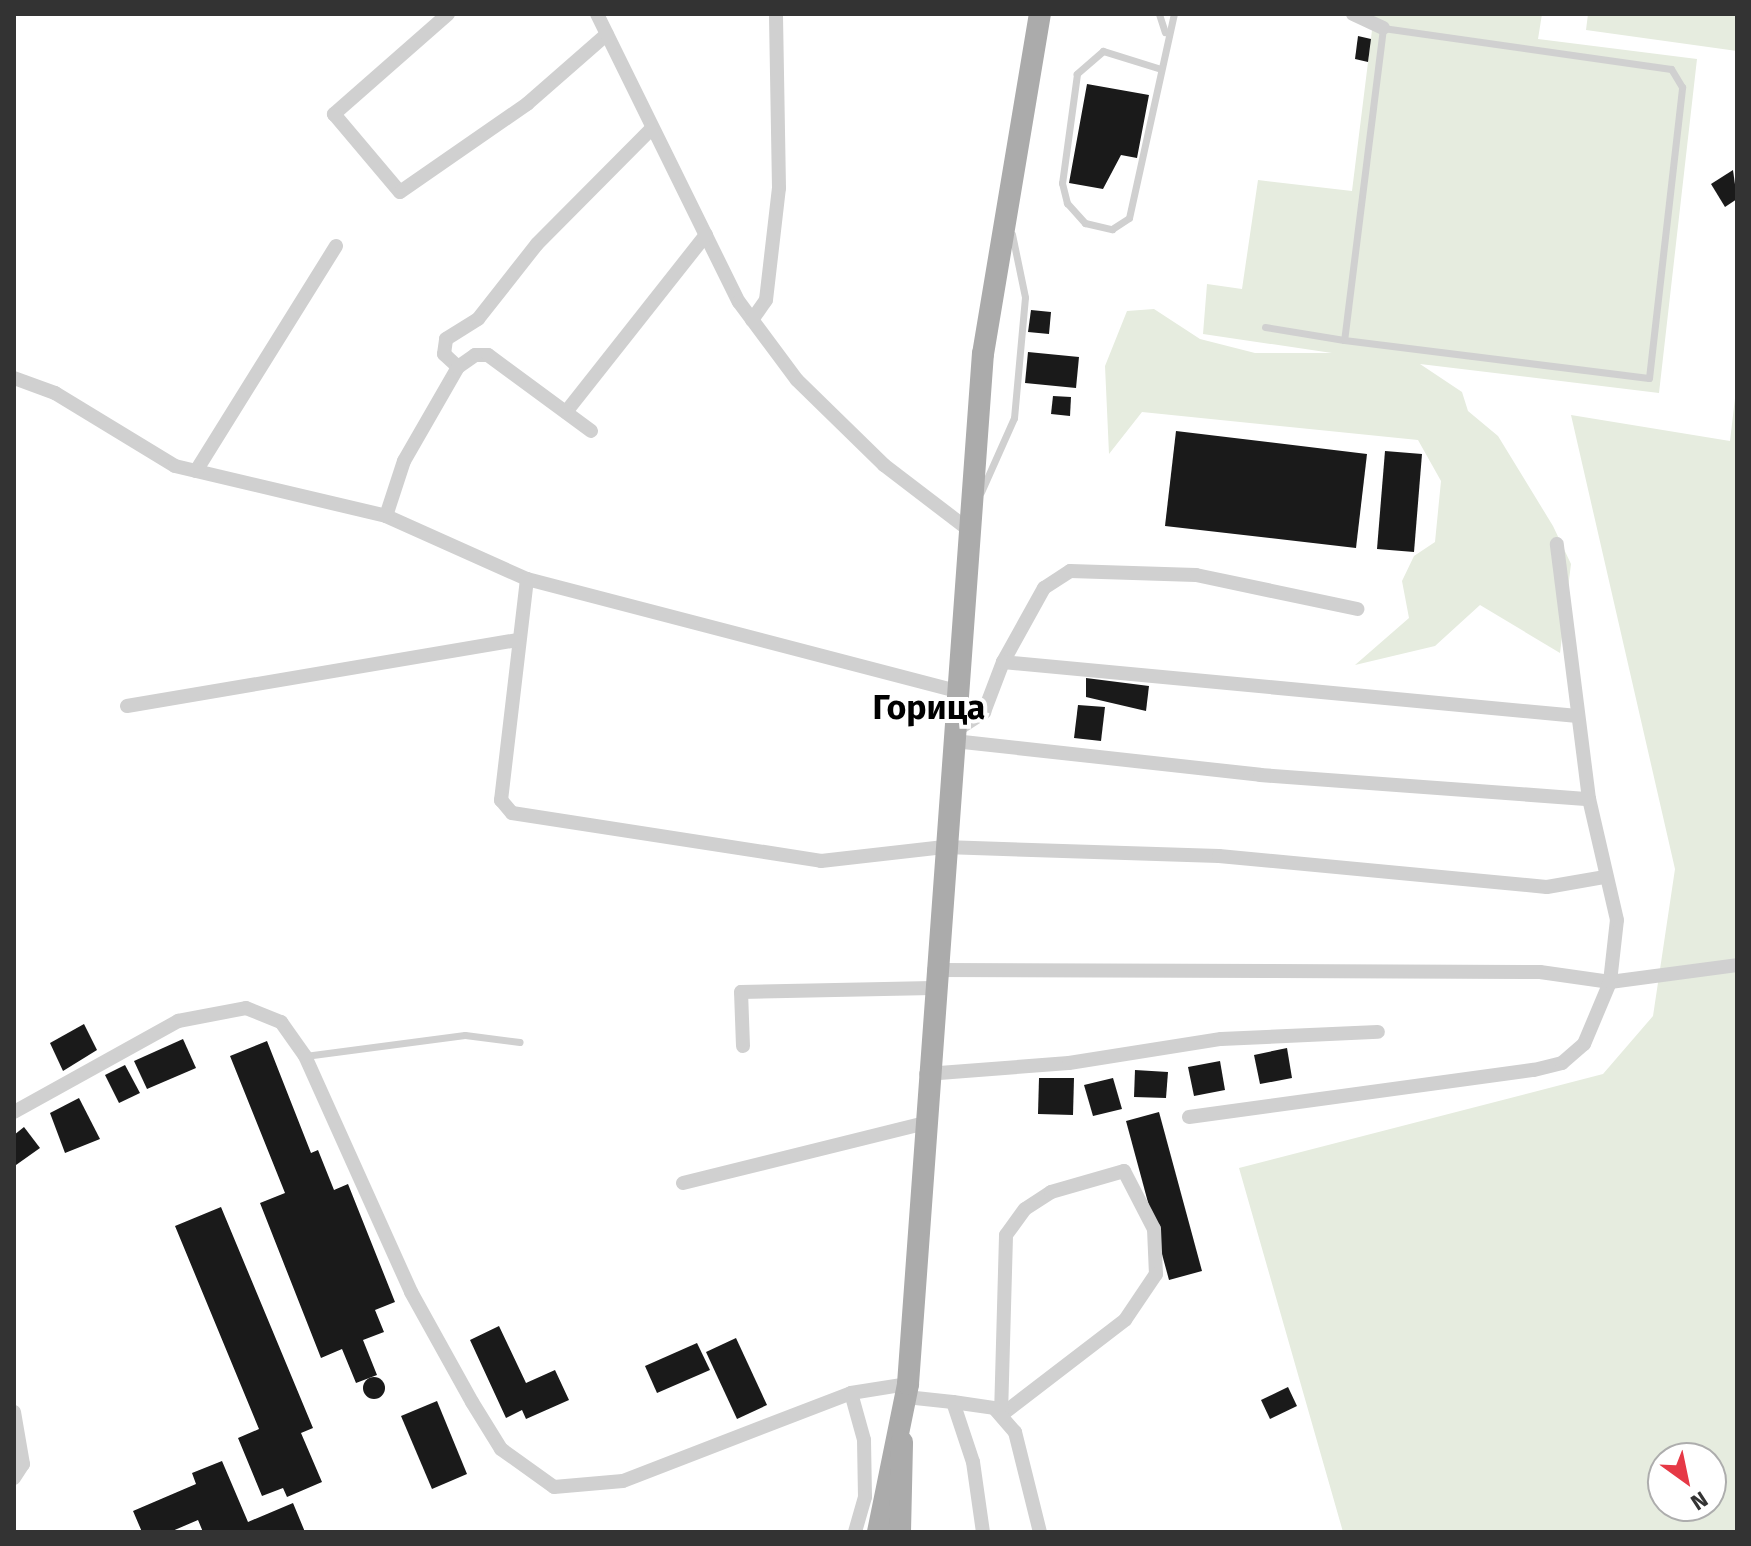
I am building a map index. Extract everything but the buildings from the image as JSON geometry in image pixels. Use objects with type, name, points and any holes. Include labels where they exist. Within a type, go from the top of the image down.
[{"type":"main road","points":[[878,1532],[907,1391],[922,1124],[955,736],[965,527],[1006,196],[1040,14]]},
{"type":"main road","points":[[900,1532],[906,1495],[901,1421]]},
{"type":"street","points":[[448,14],[334,114],[400,192],[527,104],[607,34]]},
{"type":"street","points":[[597,14],[706,235],[752,320],[797,380],[884,465],[965,527]]},
{"type":"street","points":[[752,320],[766,300],[779,188],[776,14]]},
{"type":"street","points":[[1353,14],[1383,28]]},
{"type":"street","points":[[458,367],[444,354],[446,339],[478,319],[537,244],[652,128]]},
{"type":"street","points":[[566,412],[706,235]]},
{"type":"street","points":[[196,471],[336,246]]},
{"type":"street","points":[[386,516],[404,461],[458,367],[488,355],[591,431]]},
{"type":"street","points":[[14,378],[55,393],[175,466],[386,516],[527,579],[958,691]]},
{"type":"street","points":[[1189,1117],[1562,1063],[1584,1044],[1610,982],[1617,920],[1589,799],[1557,544]]},
{"type":"street","points":[[955,736],[984,712],[1003,662],[1044,588],[1070,571],[1196,575],[1357,609]]},
{"type":"street","points":[[527,579],[501,800],[512,813],[821,861],[944,847],[1219,856],[1547,887],[1605,877]]},
{"type":"street","points":[[127,706],[518,640]]},
{"type":"street","points":[[1003,662],[1577,716]]},
{"type":"street","points":[[955,736],[1260,775],[1589,799]]},
{"type":"street","points":[[743,1046],[741,992],[934,979],[1477,971],[1610,982],[1737,965]]},
{"type":"street","points":[[14,1112],[178,1021],[246,1008],[281,1022],[305,1056],[411,1292],[501,1449],[526,1472],[554,1487],[623,1481],[851,1393],[907,1391],[1001,1415],[1015,1432],[1040,1532]]},
{"type":"street","points":[[926,1074],[1069,1063],[1221,1039],[1378,1032]]},
{"type":"street","points":[[683,1183],[922,1124]]},
{"type":"street","points":[[1124,1171],[1154,1229],[1156,1274],[1125,1320],[1001,1415],[1006,1235],[1025,1209],[1051,1192],[1124,1171]]},
{"type":"street","points":[[851,1393],[864,1440],[865,1497],[855,1532]]},
{"type":"street","points":[[953,1402],[973,1462],[983,1532]]},
{"type":"street","points":[[14,1412],[23,1464],[14,1478]]},
{"type":"lane","points":[[1159,14],[1165,32]]},
{"type":"lane","points":[[1161,69],[1103,51],[1077,74],[1062,183],[1067,203],[1085,223],[1112,229],[1129,218],[1161,69],[1165,32],[1174,14]]},
{"type":"lane","points":[[1265,327],[1344,340],[1649,378],[1682,87],[1671,69],[1383,28],[1344,340]]},
{"type":"lane","points":[[965,527],[1014,418],[1025,297],[1006,196]]},
{"type":"lane","points":[[305,1056],[465,1035],[520,1042]]},
{"type":"shaded area","points":[[1374,14],[1542,14],[1538,39],[1697,59],[1659,393],[1420,364],[1462,392],[1468,411],[1498,436],[1553,526],[1571,564],[1560,653],[1480,605],[1435,646],[1355,665],[1409,618],[1402,581],[1414,556],[1435,542],[1441,481],[1418,440],[1142,412],[1109,454],[1105,366],[1127,311],[1154,309],[1200,339],[1255,353],[1332,353],[1203,334],[1207,284],[1242,289],[1258,180],[1352,191]]},
{"type":"shaded area","points":[[1588,14],[1737,14],[1737,51],[1586,30]]},
{"type":"shaded area","points":[[1737,381],[1737,1532],[1343,1532],[1239,1168],[1603,1074],[1653,1016],[1675,869],[1571,415],[1730,441]]},
{"type":"district","name":"Горица","points":[[929,708]]}]
